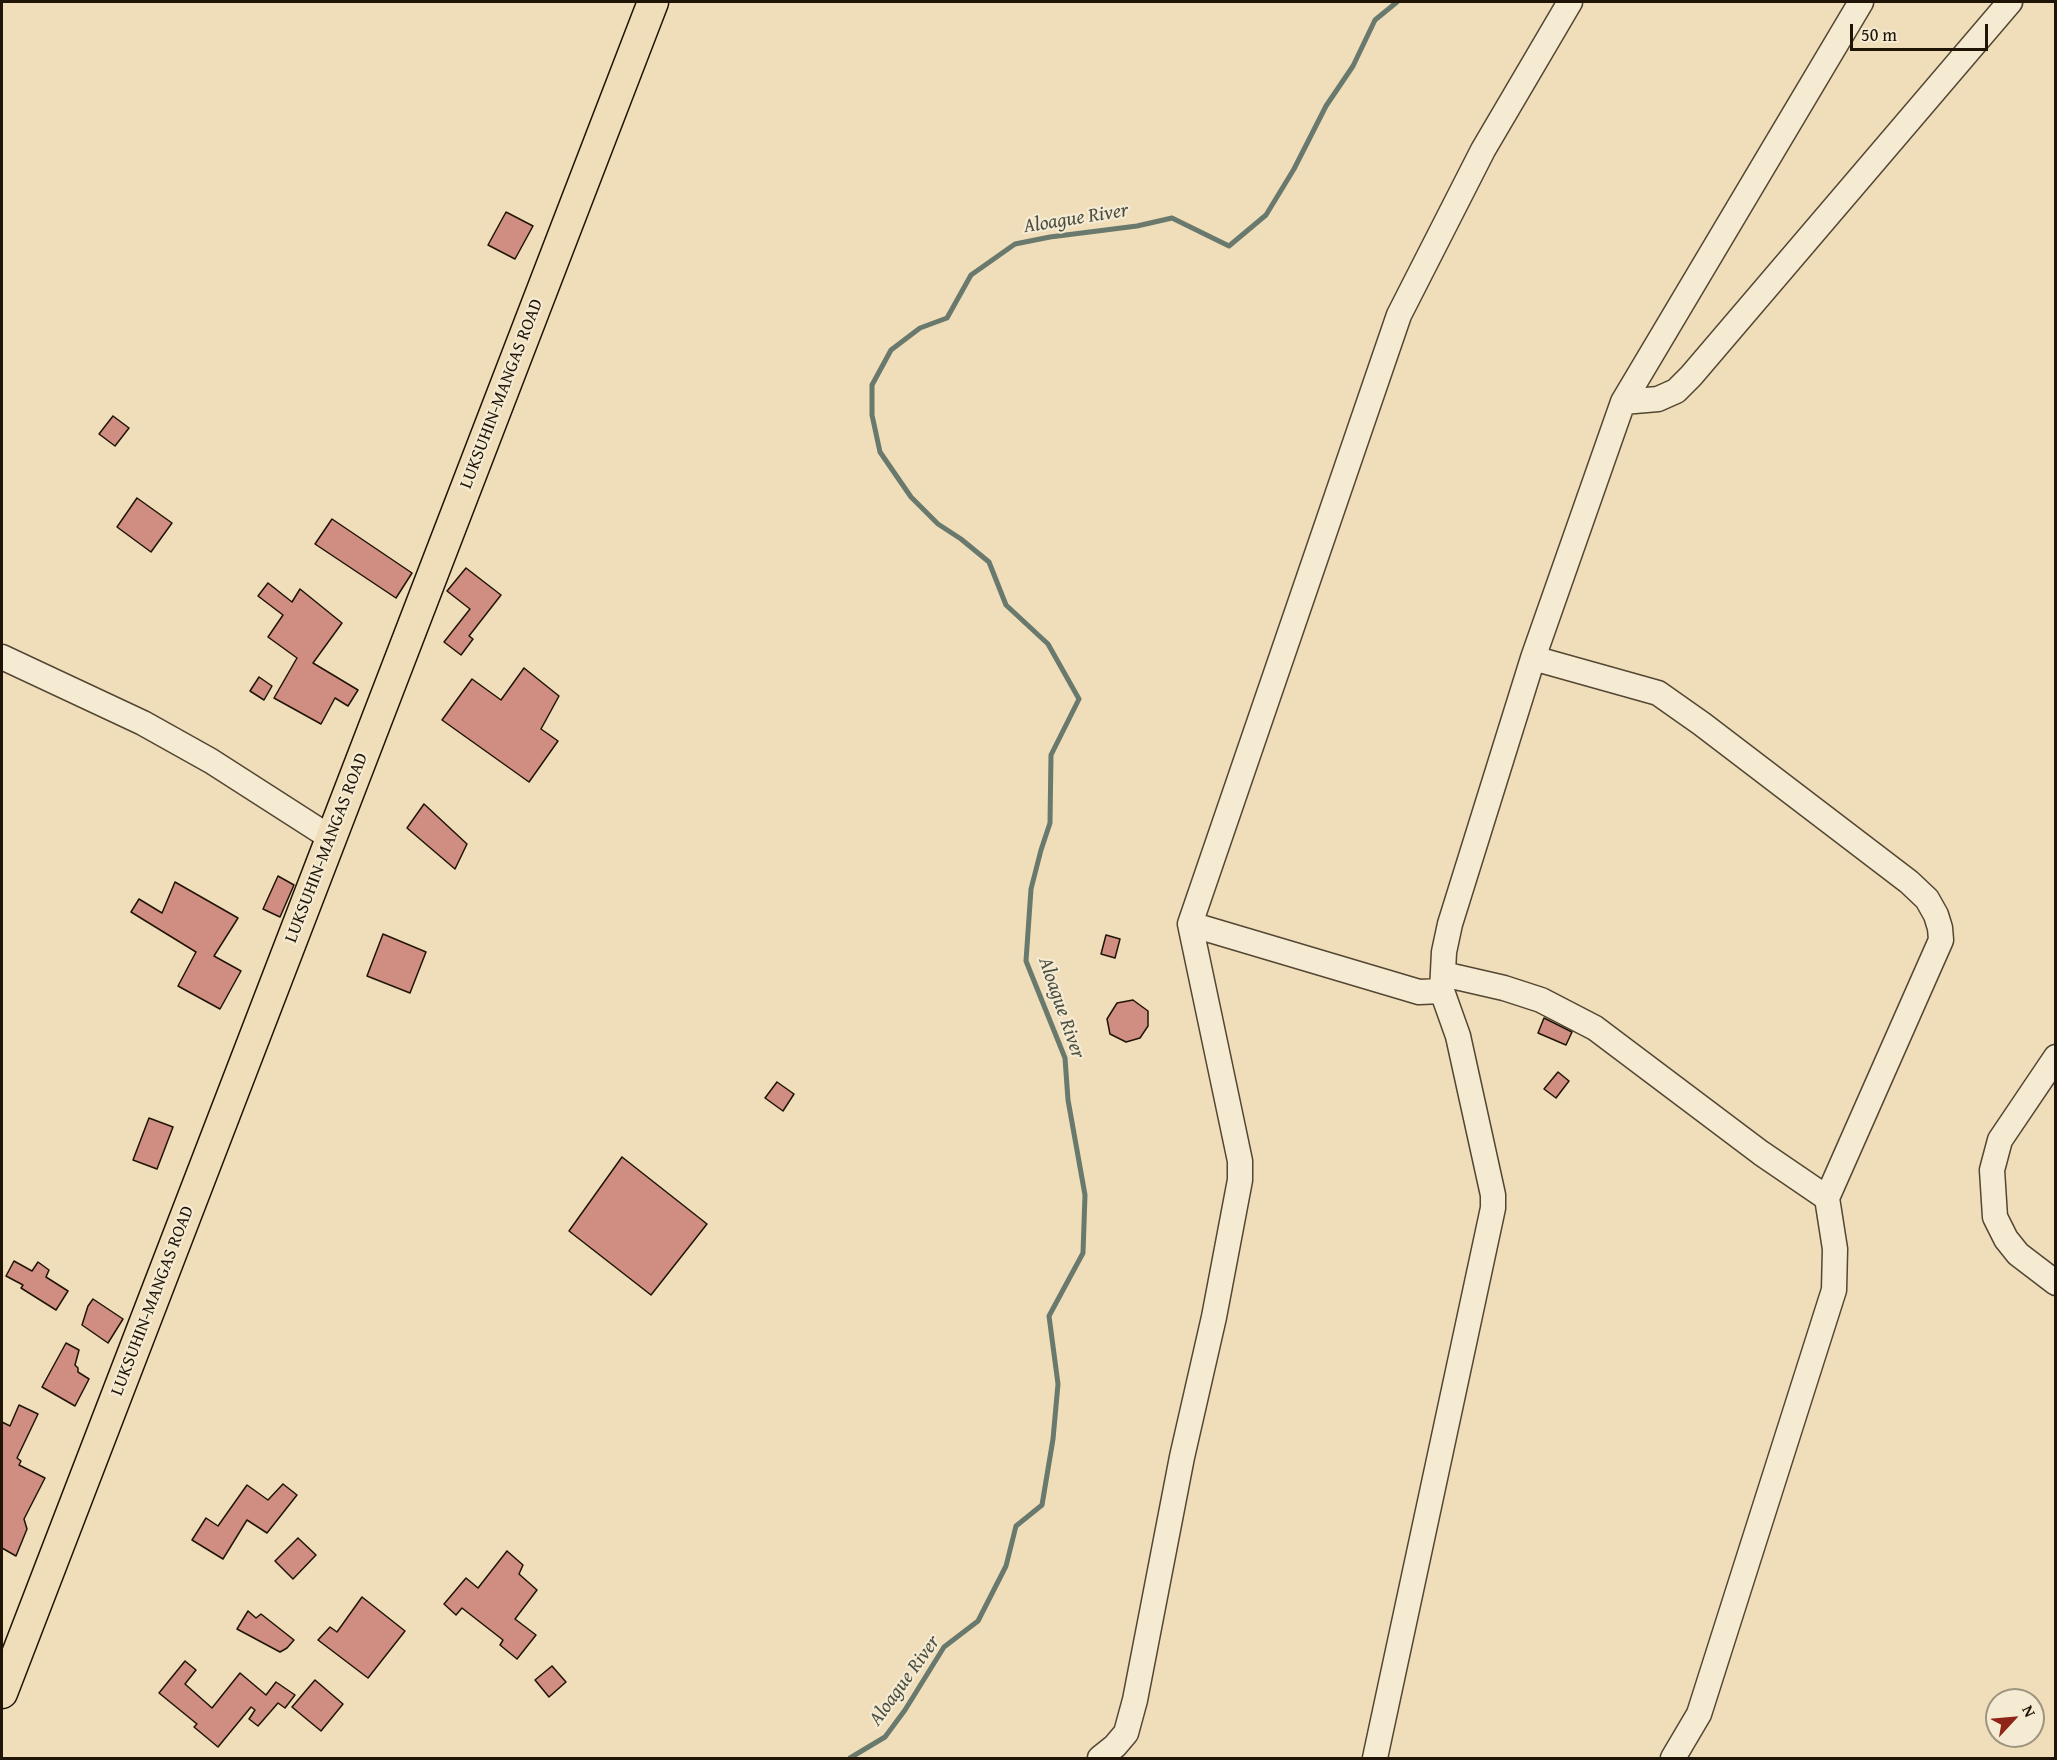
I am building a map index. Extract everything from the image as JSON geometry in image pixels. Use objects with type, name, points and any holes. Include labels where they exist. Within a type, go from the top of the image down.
[{"type":"main road","name":"LUKSUHIN-MANGAS ROAD","points":[[2,1694],[653,2]]},
{"type":"street","points":[[1100,1758],[1126,1733],[1135,1700],[1182,1457],[1214,1317],[1240,1180],[1240,1161],[1190,924],[1400,315],[1483,150],[1570,2]]},
{"type":"street","points":[[1375,1758],[1493,1208],[1493,1195],[1458,1036],[1442,982],[1450,924],[1533,658],[1623,402],[1861,2]]},
{"type":"street","points":[[1623,402],[1658,399],[1676,391],[1691,376],[2010,2]]},
{"type":"street","points":[[2,657],[162,734],[211,761],[331,838]]},
{"type":"street","points":[[1533,658],[1658,693],[1909,882],[1927,899],[1936,915],[1941,940],[1827,1198],[1835,1249],[1834,1290],[1699,1714],[1673,1758]]},
{"type":"street","points":[[1190,924],[1419,992],[1442,982],[1503,988],[1542,1000],[1596,1028],[1761,1153],[1827,1198]]},
{"type":"street","points":[[2055,1057],[2000,1140],[1992,1170],[1995,1217],[2006,1239],[2018,1254],[2055,1283]]},
{"type":"building","points":[[506,212],[533,226],[515,259],[488,245]]},
{"type":"building","points":[[113,416],[129,428],[115,446],[99,434]]},
{"type":"building","points":[[137,498],[172,523],[151,552],[117,527]]},
{"type":"building","points":[[332,519],[412,573],[396,598],[315,544]]},
{"type":"building","points":[[466,568],[501,595],[469,636],[473,639],[461,655],[444,642],[470,609],[447,591]]},
{"type":"building","points":[[268,583],[292,602],[300,589],[342,623],[313,663],[358,690],[348,706],[335,698],[321,724],[274,698],[297,658],[268,637],[283,615],[258,596]]},
{"type":"building","points":[[524,668],[559,696],[541,729],[558,741],[529,782],[442,720],[472,679],[501,700]]},
{"type":"building","points":[[259,677],[272,686],[264,700],[250,691]]},
{"type":"building","points":[[424,804],[467,844],[455,869],[407,828]]},
{"type":"building","points":[[278,876],[294,885],[280,917],[263,909]]},
{"type":"building","points":[[175,882],[238,918],[214,956],[241,971],[220,1009],[178,986],[196,952],[131,912],[139,899],[162,913]]},
{"type":"building","points":[[383,934],[426,952],[410,993],[367,976]]},
{"type":"building","points":[[1106,935],[1120,939],[1115,958],[1101,954]]},
{"type":"building","points":[[1133,1000],[1148,1011],[1148,1026],[1140,1038],[1126,1042],[1110,1034],[1107,1019],[1117,1003]]},
{"type":"building","points":[[1544,1018],[1572,1032],[1566,1045],[1538,1033]]},
{"type":"building","points":[[1558,1072],[1569,1081],[1556,1098],[1544,1089]]},
{"type":"building","points":[[777,1082],[794,1094],[783,1111],[765,1098]]},
{"type":"building","points":[[149,1118],[173,1127],[157,1169],[133,1160]]},
{"type":"building","points":[[622,1157],[707,1224],[651,1295],[569,1231]]},
{"type":"building","points":[[14,1261],[32,1271],[38,1262],[49,1270],[46,1277],[68,1291],[56,1310],[21,1288],[23,1285],[6,1276]]},
{"type":"building","points":[[93,1299],[123,1319],[108,1343],[82,1325],[88,1306]]},
{"type":"building","points":[[66,1343],[79,1350],[75,1365],[78,1372],[89,1379],[75,1406],[42,1387]]},
{"type":"building","points":[[19,1405],[38,1414],[17,1458],[21,1461],[19,1465],[45,1478],[24,1519],[27,1529],[16,1556],[2,1548],[2,1422],[10,1426]]},
{"type":"building","points":[[283,1484],[297,1495],[267,1533],[247,1520],[223,1559],[192,1540],[206,1518],[218,1526],[247,1485],[268,1500]]},
{"type":"building","points":[[298,1538],[316,1555],[293,1579],[275,1561]]},
{"type":"building","points":[[507,1551],[523,1565],[519,1574],[537,1590],[515,1619],[536,1635],[517,1659],[500,1645],[503,1640],[462,1608],[456,1615],[444,1604],[466,1578],[478,1588]]},
{"type":"building","points":[[362,1597],[405,1631],[368,1678],[318,1640],[330,1627],[337,1632]]},
{"type":"building","points":[[248,1611],[256,1618],[261,1614],[294,1640],[280,1652],[237,1629]]},
{"type":"building","points":[[185,1661],[196,1670],[185,1684],[212,1708],[240,1673],[266,1695],[276,1682],[295,1695],[285,1708],[278,1703],[258,1726],[249,1719],[255,1710],[251,1707],[218,1747],[194,1727],[197,1724],[159,1693]]},
{"type":"building","points":[[552,1666],[566,1682],[549,1697],[535,1680]]},
{"type":"building","points":[[315,1680],[343,1704],[321,1731],[292,1707]]},
{"type":"waterway","name":"Aloague River","points":[[850,1758],[885,1737],[905,1710],[944,1647],[978,1621],[1006,1566],[1016,1526],[1042,1505],[1053,1439],[1058,1384],[1049,1316],[1083,1253],[1085,1195],[1068,1100],[1065,1058],[1026,961],[1031,889],[1050,823],[1051,755],[1079,699],[1048,644],[1006,605],[989,562],[938,524],[911,497],[880,452],[872,415],[872,385],[891,350],[920,328],[947,318],[971,275],[1015,244],[1050,237],[1137,226],[1172,218],[1229,246],[1266,215],[1294,169],[1326,106],[1353,66],[1375,20],[1397,2]]}]
